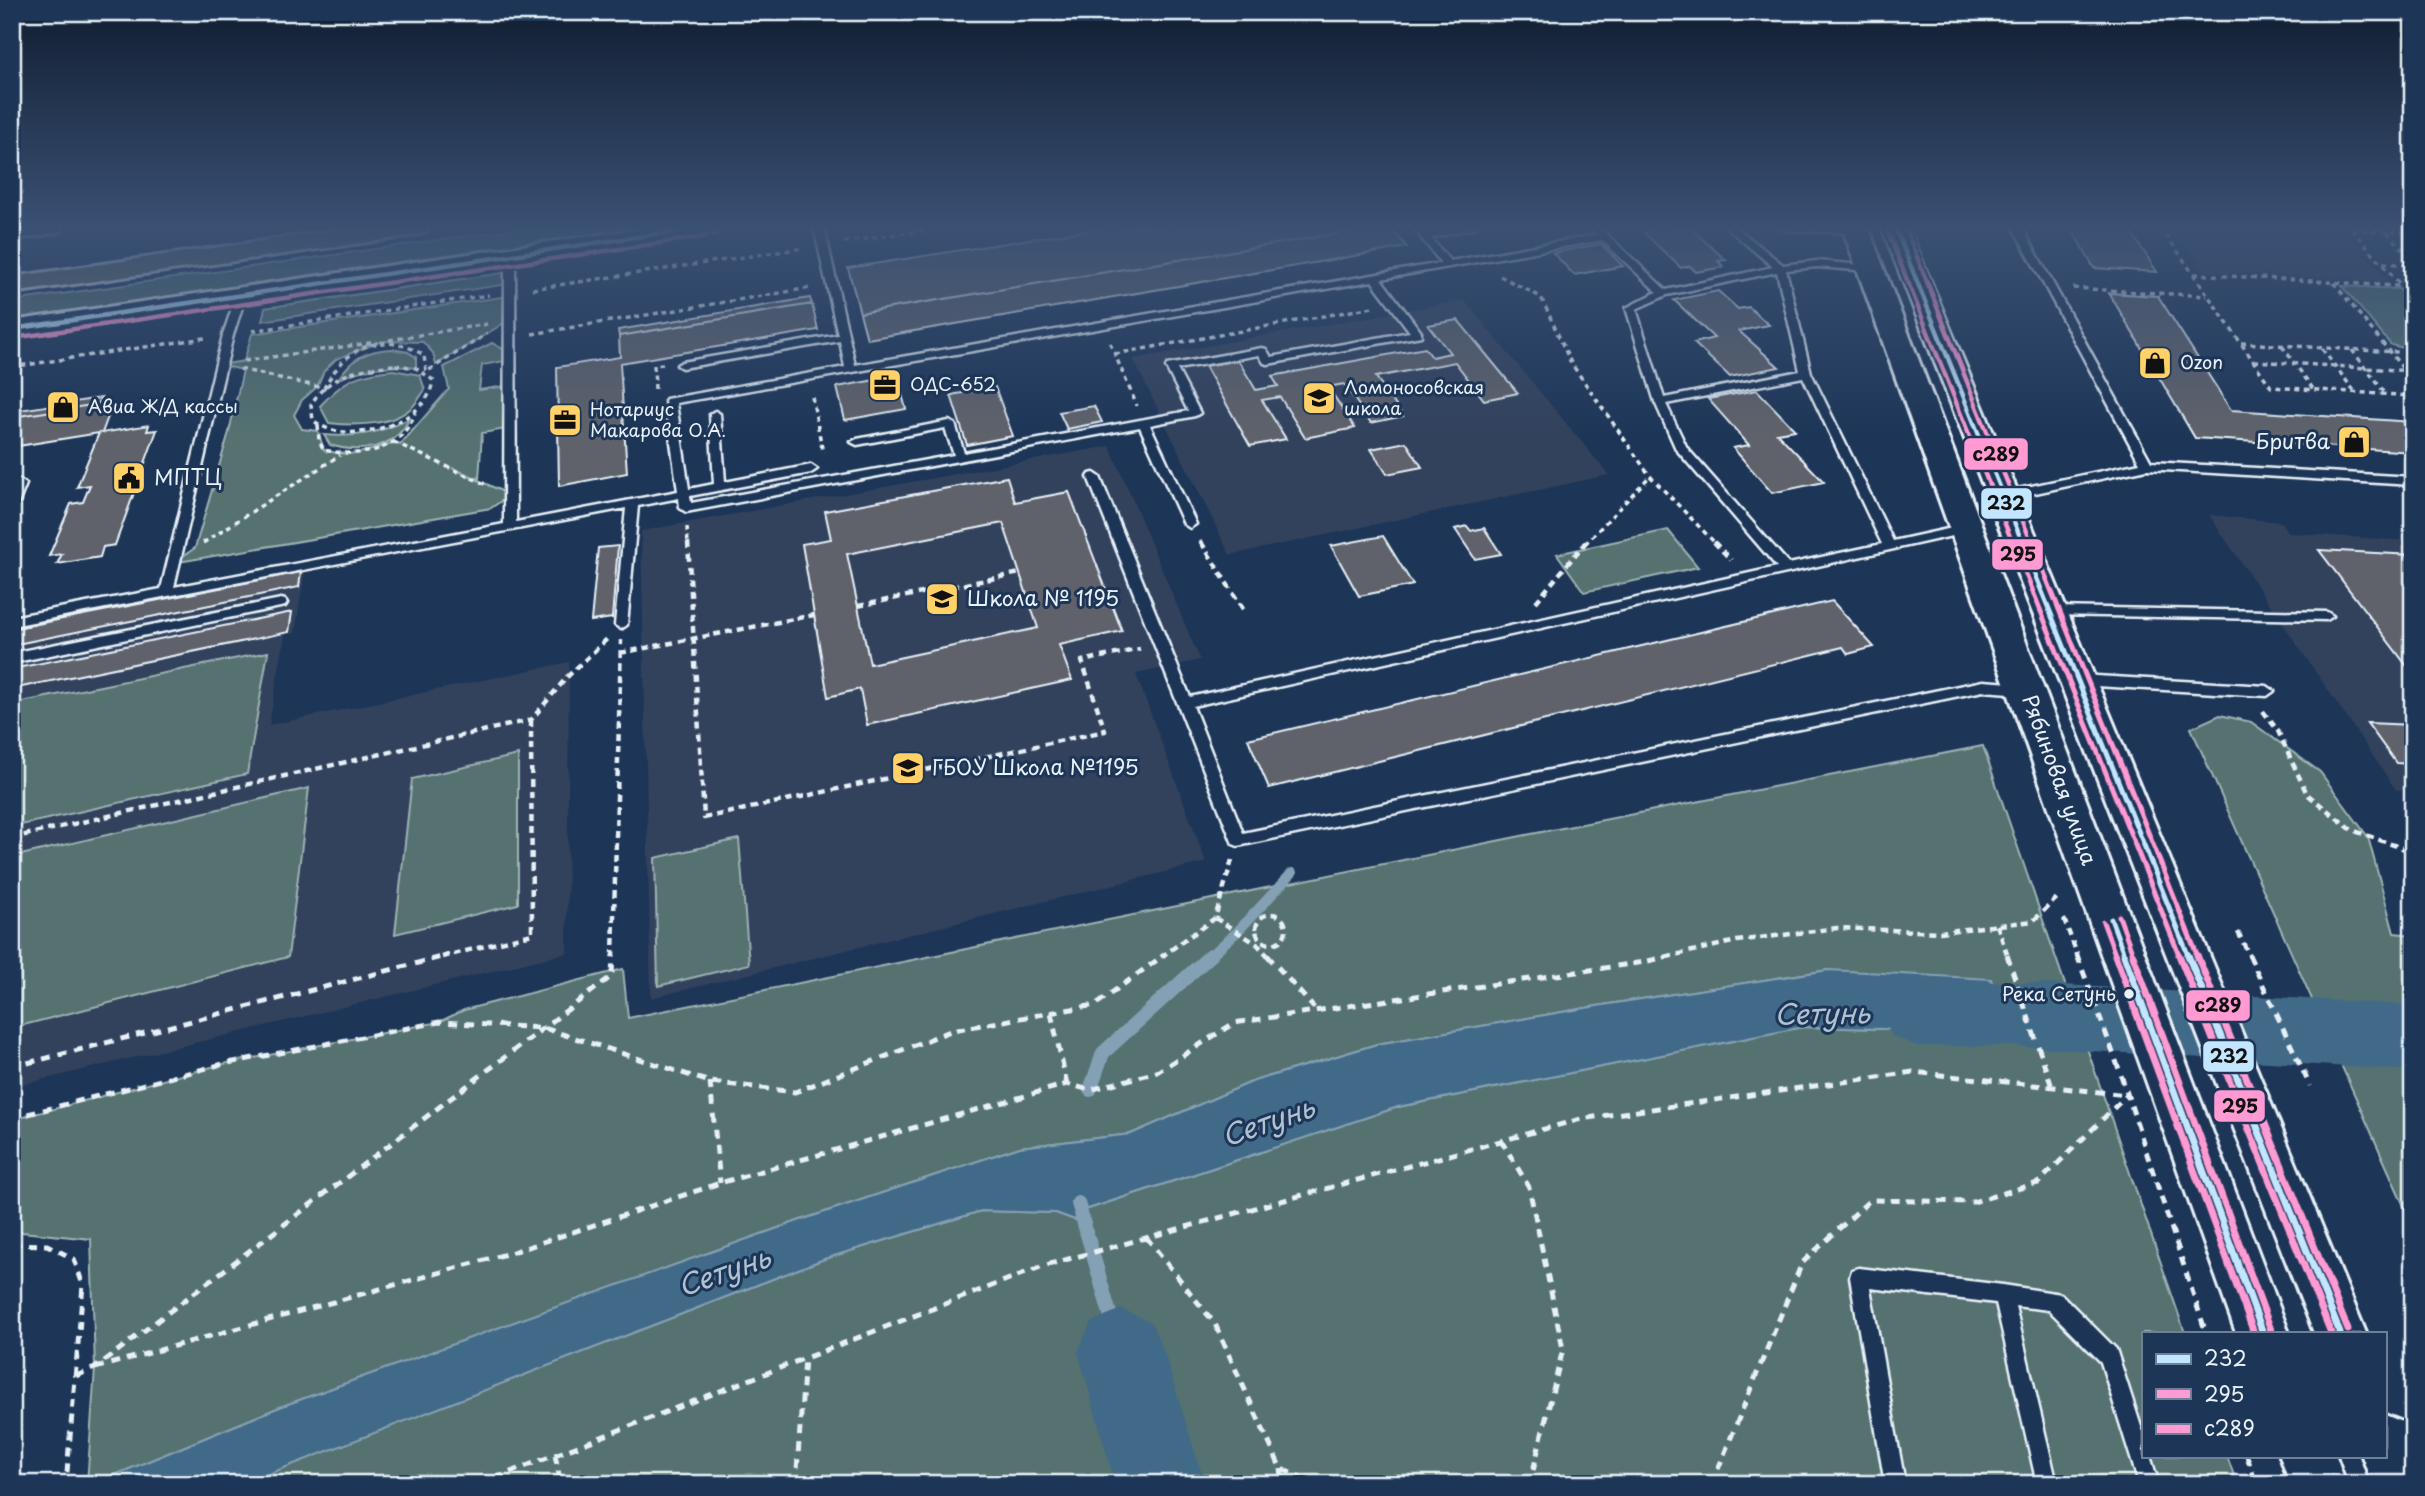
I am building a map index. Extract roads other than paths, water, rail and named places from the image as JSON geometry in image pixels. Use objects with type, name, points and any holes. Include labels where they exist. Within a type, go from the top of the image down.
[{"type":"main road","points":[[12,329],[229,297]]},
{"type":"main road","name":"Рябиновая улица","points":[[1881,297],[2112,923],[2147,1084],[2263,1332]]},
{"type":"main road","points":[[1923,297],[2340,1332]]},
{"type":"main road","points":[[2386,1446],[2401,1484]]},
{"type":"main road","points":[[2309,1458],[2318,1484]]},
{"type":"lane","points":[[166,593],[220,365],[240,297]]},
{"type":"lane","points":[[509,297],[510,526]]},
{"type":"lane","points":[[835,297],[851,369]]},
{"type":"lane","points":[[1268,297],[670,401],[686,509],[1195,413],[1171,367],[1262,351],[1268,360],[1417,334],[1389,297]]},
{"type":"lane","points":[[1656,297],[1631,308],[1660,402],[1682,449],[1786,569]]},
{"type":"lane","points":[[1788,297],[1806,373],[1890,547]]},
{"type":"lane","points":[[2055,297],[2147,465]]},
{"type":"lane","points":[[682,365],[844,337]]},
{"type":"lane","points":[[1660,402],[1806,373]]},
{"type":"lane","points":[[715,414],[720,486]]},
{"type":"lane","points":[[1144,423],[1190,524]]},
{"type":"lane","points":[[858,442],[949,424],[960,457]]},
{"type":"lane","points":[[2003,496],[2147,465],[2413,481]]},
{"type":"lane","points":[[12,622],[811,469]]},
{"type":"lane","points":[[1094,477],[1238,840],[1983,686],[2025,690]]},
{"type":"lane","points":[[12,485],[20,484],[12,504]]},
{"type":"lane","points":[[621,625],[632,503]]},
{"type":"lane","points":[[1184,703],[1966,529]]},
{"type":"lane","points":[[12,658],[281,603]]},
{"type":"lane","points":[[2050,611],[2327,616]]},
{"type":"lane","points":[[2078,680],[2267,691]]},
{"type":"lane","points":[[1895,1484],[1859,1277],[2053,1301],[2109,1356],[2149,1484]]},
{"type":"lane","points":[[2003,1294],[2047,1484]]},
{"type":"water","points":[[1829,970],[1991,979],[2009,1032],[1803,1027],[1398,1107],[1085,1210],[1075,1220],[1056,1213],[981,1211],[824,1259],[242,1484],[93,1484],[280,1407],[795,1222],[1020,1147],[1131,1134],[1254,1081],[1377,1044]]},
{"type":"waterway","points":[[1209,957],[1237,932],[1292,873]]},
{"type":"waterway","points":[[1090,1090],[1103,1053],[1211,955]]},
{"type":"waterway","name":"Сетунь","points":[[1917,1014],[2012,1014],[2413,1038]]},
{"type":"waterway","points":[[1078,1203],[1121,1352]]},
{"type":"waterway","points":[[1121,1352],[1160,1484]]},
{"type":"place","name":"Ozon","points":[[2155,363]]},
{"type":"place","name":"ОДС-652","points":[[885,385]]},
{"type":"place","name":"Ломоносовская школа","points":[[1319,398]]},
{"type":"place","name":"Авиа Ж/Д кассы","points":[[63,407]]},
{"type":"place","name":"Нотариус Макарова О.А.","points":[[565,420]]},
{"type":"place","name":"Бритва","points":[[2354,442]]},
{"type":"place","name":"МПТЦ","points":[[129,478]]},
{"type":"place","name":"Школа № 1195","points":[[942,599]]},
{"type":"place","name":"ГБОУ Школа №1195","points":[[908,768]]},
{"type":"place","name":"Река Сетунь","points":[[2129,994]]}]
